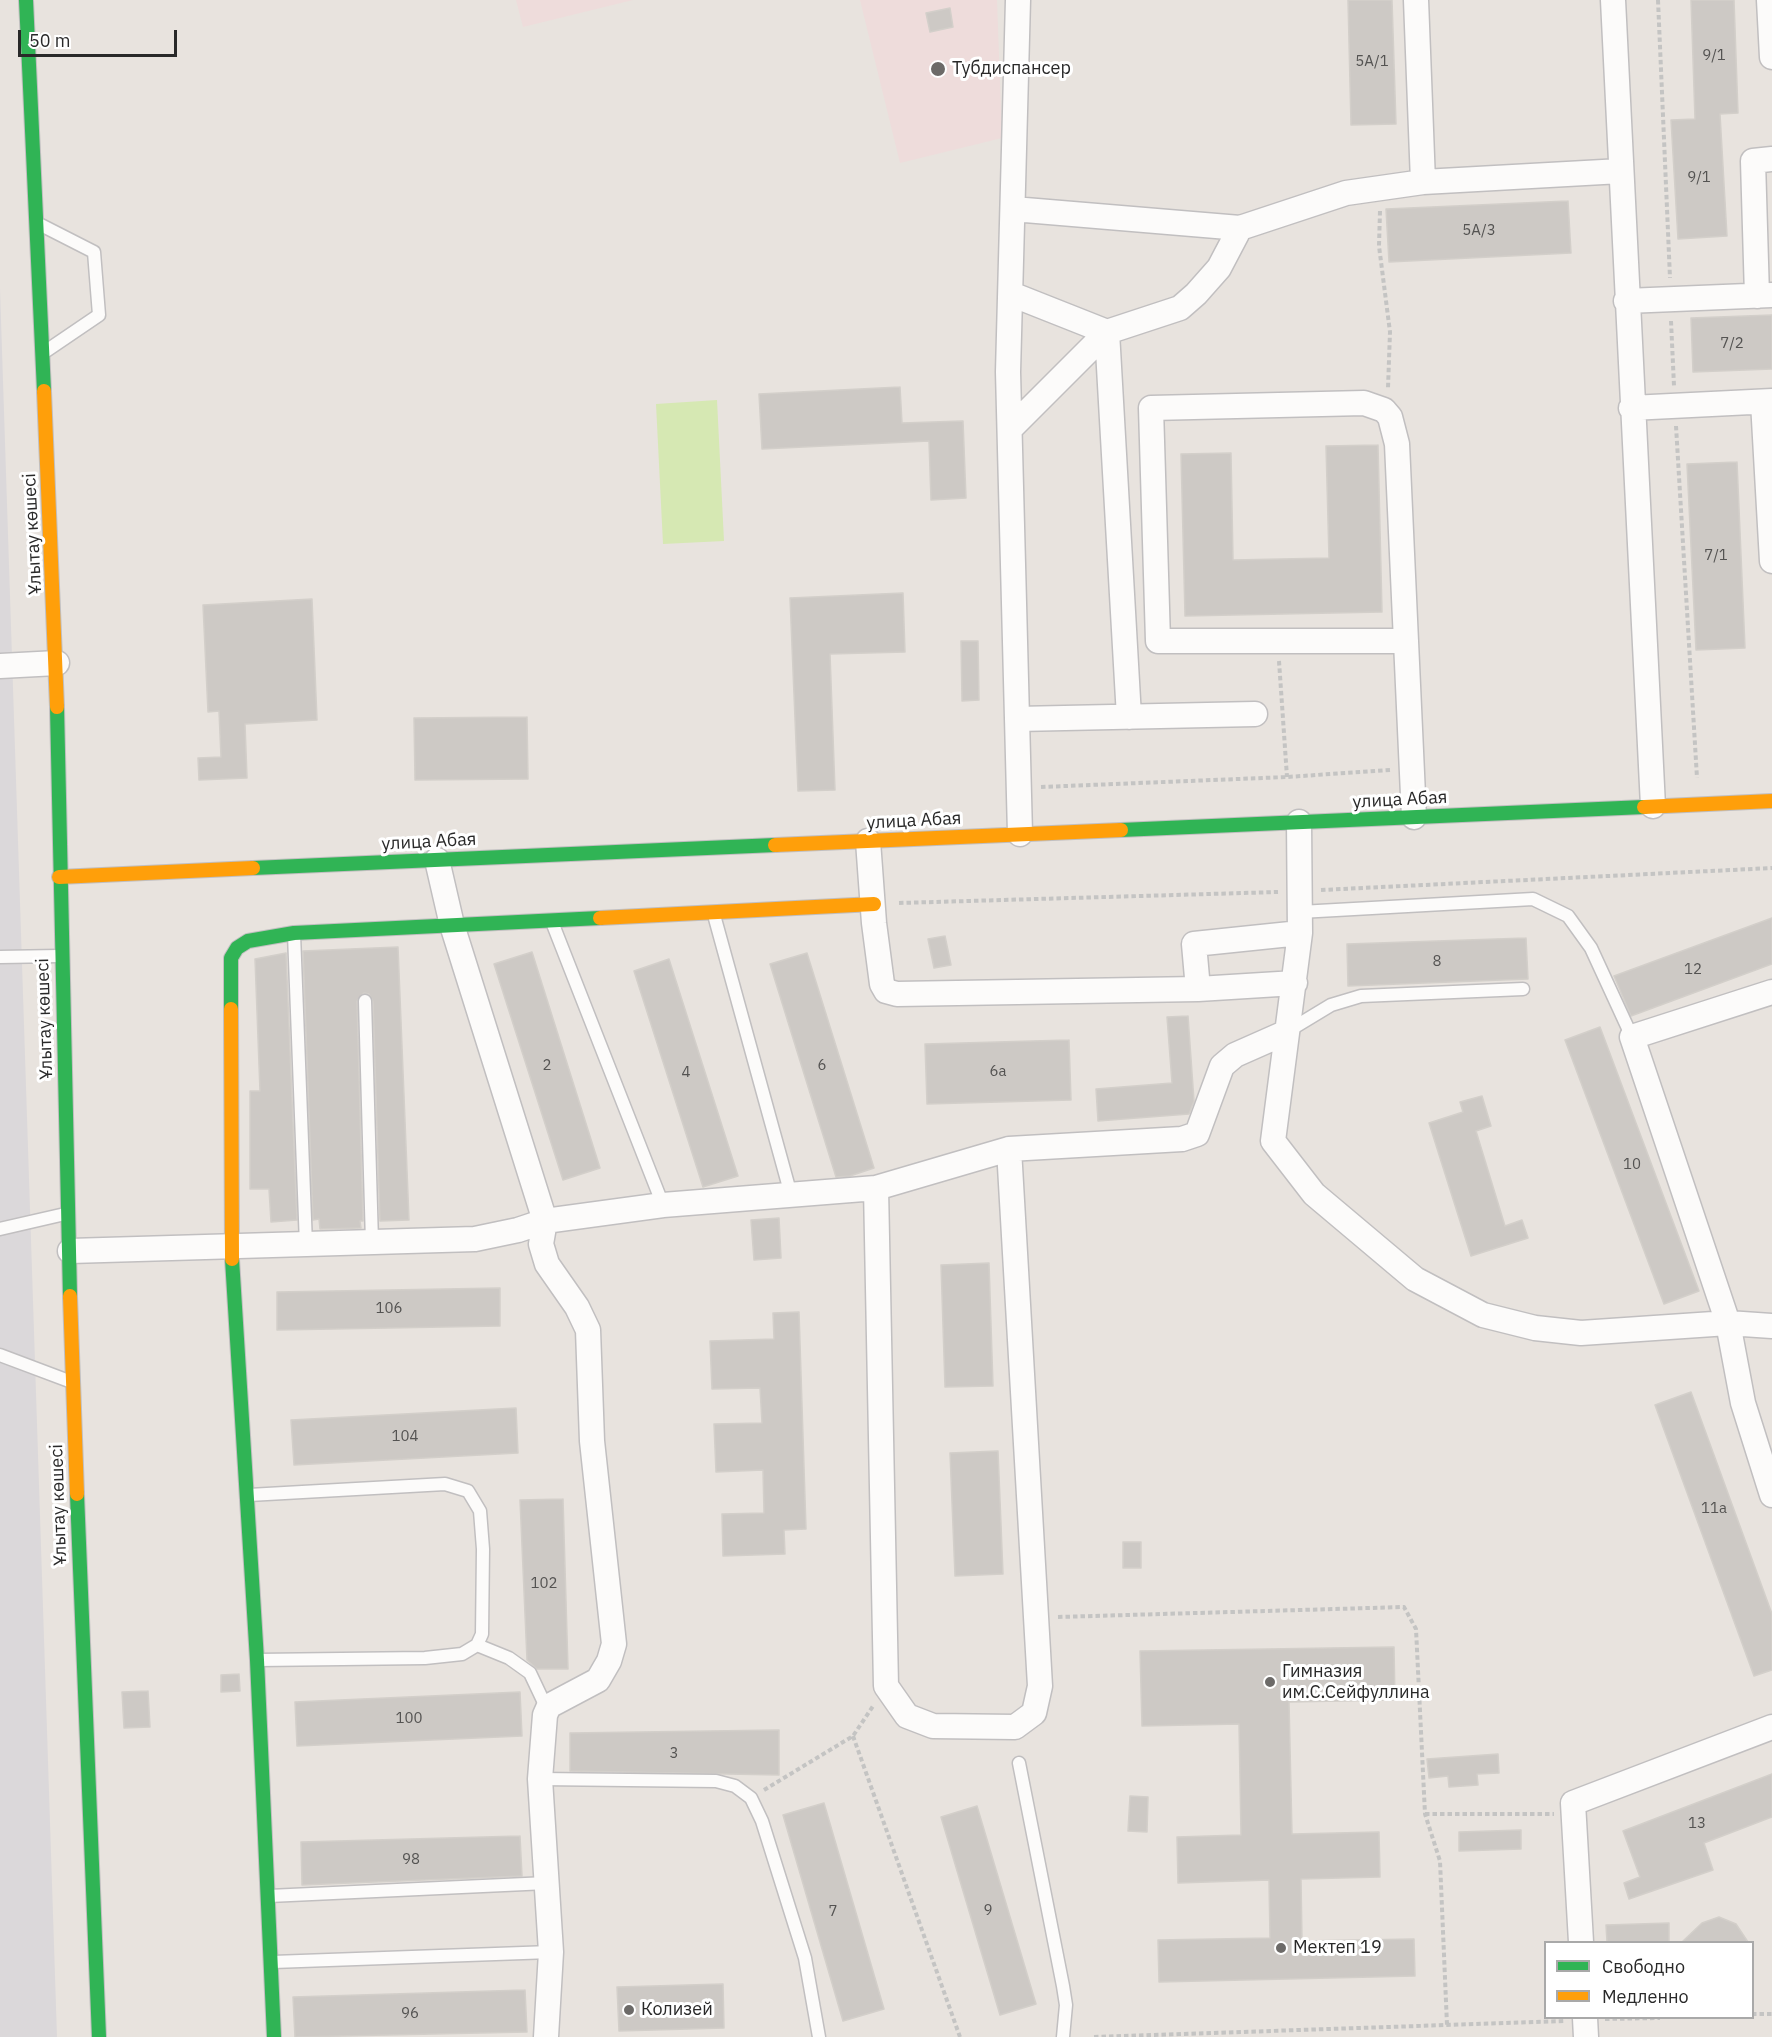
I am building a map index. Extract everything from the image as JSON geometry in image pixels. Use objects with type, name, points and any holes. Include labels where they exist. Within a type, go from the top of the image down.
[{"type":"street","name":"Ұлытау көшесі","points":[[26,0],[57,663],[59,877],[72,1383],[99,2037]]},
{"type":"street","points":[[1018,0],[1010,429],[1020,834]]},
{"type":"street","points":[[1416,0],[1423,182]]},
{"type":"street","points":[[1613,0],[1631,408],[1653,806]]},
{"type":"street","points":[[1769,0],[1772,57]]},
{"type":"street","points":[[1626,301],[1764,296],[1753,161],[1772,159]]},
{"type":"street","points":[[1013,209],[1240,228],[1319,201],[1380,188],[1423,182],[1621,171]]},
{"type":"street","points":[[1010,429],[1107,332],[1180,308],[1219,268],[1240,228]]},
{"type":"street","points":[[1011,294],[1107,332]]},
{"type":"street","points":[[1107,332],[1129,717]]},
{"type":"street","points":[[1631,408],[1767,401],[1772,561]]},
{"type":"street","points":[[1406,640],[1158,640],[1151,408],[1364,403],[1384,410],[1395,428],[1397,444],[1412,768],[1414,817]]},
{"type":"street","points":[[0,666],[57,663]]},
{"type":"street","points":[[1017,719],[1255,714]]},
{"type":"street","name":"улица Абая","points":[[59,877],[1772,801]]},
{"type":"street","points":[[1299,822],[1300,922],[1295,983],[1273,1141],[1314,1194],[1416,1279],[1483,1315],[1535,1328],[1581,1333],[1728,1323],[1772,1326]]},
{"type":"street","points":[[868,841],[874,923],[882,984],[886,992],[897,994],[1198,989],[1295,983]]},
{"type":"street","points":[[437,860],[452,925],[545,1221],[541,1244],[547,1264],[578,1307],[588,1330],[592,1441],[614,1644],[609,1661],[598,1680],[547,1709],[540,1779],[552,1952],[546,2037]]},
{"type":"street","points":[[274,2037],[257,1660],[231,1247],[231,958],[237,948],[248,941],[294,933],[874,903]]},
{"type":"street","points":[[1198,989],[1194,944],[1300,922]]},
{"type":"street","points":[[1772,992],[1632,1037],[1728,1323],[1743,1403],[1772,1496]]},
{"type":"street","points":[[70,1251],[475,1239],[518,1230],[545,1221],[663,1204],[876,1188],[1009,1149],[1182,1139],[1197,1134],[1222,1065],[1235,1055],[1287,1032]]},
{"type":"street","points":[[876,1188],[886,1686],[907,1716],[933,1726],[1015,1727],[1034,1713],[1040,1686],[1009,1149]]},
{"type":"street","points":[[1581,1941],[1573,1803],[1772,1727]]},
{"type":"lane","points":[[36,223],[94,252],[99,315],[42,353]]},
{"type":"lane","points":[[1300,922],[1533,899],[1568,916],[1591,948],[1632,1037]]},
{"type":"lane","points":[[714,913],[791,1195]]},
{"type":"lane","points":[[551,920],[663,1204]]},
{"type":"lane","points":[[294,933],[306,1245]]},
{"type":"lane","points":[[0,957],[61,956]]},
{"type":"lane","points":[[1287,1032],[1331,1005],[1361,996],[1523,989]]},
{"type":"lane","points":[[365,1001],[372,1242]]},
{"type":"lane","points":[[0,1229],[69,1213]]},
{"type":"lane","points":[[0,1355],[72,1383]]},
{"type":"lane","points":[[245,1495],[445,1484],[468,1491],[480,1511],[483,1549],[482,1634],[477,1645],[462,1654],[425,1658],[257,1660]]},
{"type":"lane","points":[[477,1645],[510,1658],[530,1673],[547,1709]]},
{"type":"lane","points":[[1019,1764],[1063,1986],[1066,2005],[1063,2037]]},
{"type":"lane","points":[[540,1779],[716,1781],[735,1786],[751,1798],[762,1821],[805,1958],[819,2037]]},
{"type":"lane","points":[[268,1896],[547,1883]]},
{"type":"lane","points":[[272,1962],[552,1952]]},
{"type":"path","points":[[1380,188],[1379,246],[1389,332],[1389,380],[1384,410]]},
{"type":"path","points":[[1278,641],[1287,777]]},
{"type":"path","points":[[1019,788],[1287,777],[1412,768]]},
{"type":"path","points":[[1036,1618],[1404,1607],[1416,1629],[1425,1814],[1440,1861],[1447,2025]]},
{"type":"path","points":[[751,1798],[853,1736],[886,1686]]},
{"type":"path","points":[[853,1736],[960,2037]]},
{"type":"path","points":[[1425,1814],[1573,1814]]},
{"type":"path","points":[[1754,2014],[1772,2014]]},
{"type":"path","points":[[1094,2037],[1447,2025],[1585,2025],[1649,2019]]},
{"type":"shaded area","points":[[516,0],[633,0],[523,27]]},
{"type":"shaded area","name":"Тубдиспансер","points":[[860,0],[997,0],[1002,138],[900,163]]},
{"type":"shaded area","points":[[0,289],[57,2037],[0,2037]]},
{"type":"green space","points":[[717,400],[724,541],[663,544],[656,404]]},
{"type":"building","points":[[1348,0],[1392,0],[1396,124],[1351,125]]},
{"type":"building","points":[[1691,0],[1734,0],[1738,113],[1720,114],[1727,236],[1678,239],[1671,120],[1695,119]]},
{"type":"building","points":[[950,8],[953,27],[930,32],[926,13]]},
{"type":"building","points":[[1568,201],[1571,253],[1389,262],[1386,209]]},
{"type":"building","points":[[1772,315],[1772,369],[1693,372],[1691,318]]},
{"type":"building","points":[[900,387],[902,423],[963,421],[966,498],[931,500],[929,441],[762,449],[759,394]]},
{"type":"building","points":[[1378,445],[1382,612],[1185,616],[1181,454],[1231,453],[1233,560],[1329,558],[1326,446]]},
{"type":"building","points":[[1737,462],[1745,648],[1696,650],[1687,464]]},
{"type":"building","points":[[903,593],[905,652],[830,654],[835,790],[798,791],[790,598]]},
{"type":"building","points":[[312,599],[317,720],[245,724],[247,778],[199,780],[198,758],[221,757],[219,711],[208,712],[203,605]]},
{"type":"building","points":[[961,641],[978,641],[979,700],[962,701]]},
{"type":"building","points":[[527,717],[528,779],[415,780],[414,718]]},
{"type":"building","points":[[1772,918],[1772,964],[1631,1016],[1614,976]]},
{"type":"building","points":[[945,936],[951,965],[934,968],[928,939]]},
{"type":"building","points":[[1526,938],[1528,979],[1348,986],[1347,944]]},
{"type":"building","points":[[398,947],[409,1220],[380,1221],[373,1001],[369,994],[364,993],[357,1001],[363,1221],[360,1221],[361,1228],[320,1229],[319,1219],[313,1220],[303,951]]},
{"type":"building","points":[[532,952],[600,1168],[563,1180],[494,964]]},
{"type":"building","points":[[286,953],[297,1220],[271,1222],[269,1189],[250,1189],[250,1091],[260,1091],[255,959]]},
{"type":"building","points":[[807,953],[874,1168],[850,1176],[836,1177],[770,964]]},
{"type":"building","points":[[669,959],[738,1176],[703,1187],[634,971]]},
{"type":"building","points":[[1188,1016],[1194,1101],[1189,1114],[1098,1121],[1096,1089],[1172,1083],[1167,1017]]},
{"type":"building","points":[[1600,1027],[1699,1291],[1664,1304],[1565,1040]]},
{"type":"building","points":[[1069,1040],[1071,1100],[927,1104],[925,1044]]},
{"type":"building","points":[[1482,1096],[1491,1126],[1476,1131],[1505,1226],[1522,1220],[1528,1238],[1471,1256],[1429,1123],[1463,1112],[1460,1102]]},
{"type":"building","points":[[779,1218],[781,1258],[754,1260],[751,1220]]},
{"type":"building","points":[[989,1263],[993,1386],[945,1387],[941,1265]]},
{"type":"building","points":[[500,1288],[500,1326],[277,1330],[277,1292]]},
{"type":"building","points":[[799,1312],[806,1529],[784,1530],[785,1554],[723,1556],[722,1514],[764,1513],[763,1470],[716,1472],[714,1424],[762,1423],[760,1388],[712,1389],[710,1341],[774,1339],[773,1313]]},
{"type":"building","points":[[1691,1392],[1772,1614],[1772,1670],[1754,1676],[1655,1405]]},
{"type":"building","points":[[516,1408],[518,1453],[294,1465],[291,1420]]},
{"type":"building","points":[[998,1451],[1003,1574],[955,1576],[950,1453]]},
{"type":"building","points":[[563,1499],[568,1669],[537,1669],[527,1660],[520,1500]]},
{"type":"building","points":[[1123,1542],[1141,1542],[1141,1568],[1123,1568]]},
{"type":"building","points":[[1394,1647],[1395,1700],[1289,1702],[1292,1834],[1379,1832],[1380,1877],[1301,1879],[1302,1941],[1414,1939],[1415,1976],[1159,1982],[1158,1940],[1270,1938],[1269,1880],[1178,1883],[1177,1837],[1241,1835],[1239,1724],[1142,1726],[1140,1651]]},
{"type":"building","points":[[239,1674],[240,1691],[221,1692],[221,1675]]},
{"type":"building","points":[[148,1691],[150,1727],[124,1728],[122,1692]]},
{"type":"building","points":[[520,1692],[522,1736],[297,1746],[295,1702]]},
{"type":"building","points":[[779,1730],[779,1775],[570,1771],[570,1733]]},
{"type":"building","points":[[1498,1754],[1499,1773],[1477,1774],[1478,1785],[1449,1787],[1448,1776],[1429,1778],[1427,1759]]},
{"type":"building","points":[[1772,1774],[1772,1817],[1704,1843],[1713,1870],[1629,1899],[1624,1883],[1640,1877],[1623,1831]]},
{"type":"building","points":[[1130,1796],[1148,1797],[1147,1832],[1128,1831]]},
{"type":"building","points":[[824,1803],[884,2009],[843,2021],[783,1815]]},
{"type":"building","points":[[977,1806],[1036,2004],[1000,2015],[941,1817]]},
{"type":"building","points":[[1521,1830],[1521,1849],[1459,1851],[1459,1832]]},
{"type":"building","points":[[520,1836],[522,1876],[302,1885],[301,1842]]},
{"type":"building","points":[[1719,1917],[1736,1924],[1747,1941],[1683,1941],[1702,1923]]},
{"type":"building","points":[[1669,1923],[1669,1941],[1607,1941],[1606,1925]]},
{"type":"building","points":[[723,1984],[724,2028],[619,2031],[617,1987]]},
{"type":"building","points":[[525,1990],[527,2032],[295,2037],[293,1997]]},
{"type":"traffic: fast","points":[[26,0],[44,391]]},
{"type":"traffic: fast","points":[[57,707],[70,1296]]},
{"type":"traffic: fast","points":[[1121,830],[1644,807]]},
{"type":"traffic: fast","points":[[253,868],[775,845]]},
{"type":"traffic: fast","points":[[231,1009],[231,958],[237,948],[248,941],[294,933],[600,918]]},
{"type":"traffic: fast","points":[[232,1259],[257,1660],[274,2037]]},
{"type":"traffic: fast","points":[[77,1494],[99,2037]]},
{"type":"traffic: slow","points":[[44,391],[57,707]]},
{"type":"traffic: slow","points":[[1644,807],[1772,801]]},
{"type":"traffic: slow","points":[[775,845],[1121,830]]},
{"type":"traffic: slow","points":[[59,877],[253,868]]},
{"type":"traffic: slow","points":[[600,918],[874,904]]},
{"type":"traffic: slow","points":[[231,1009],[232,1259]]},
{"type":"traffic: slow","points":[[70,1296],[77,1494]]},
{"type":"place","name":"Тубдиспансер","points":[[938,69]]},
{"type":"place","name":"Гимназия им.С.Сейфуллина","points":[[1270,1682]]},
{"type":"place","name":"Мектеп 19","points":[[1281,1948]]},
{"type":"place","name":"Колизей","points":[[629,2010]]}]
